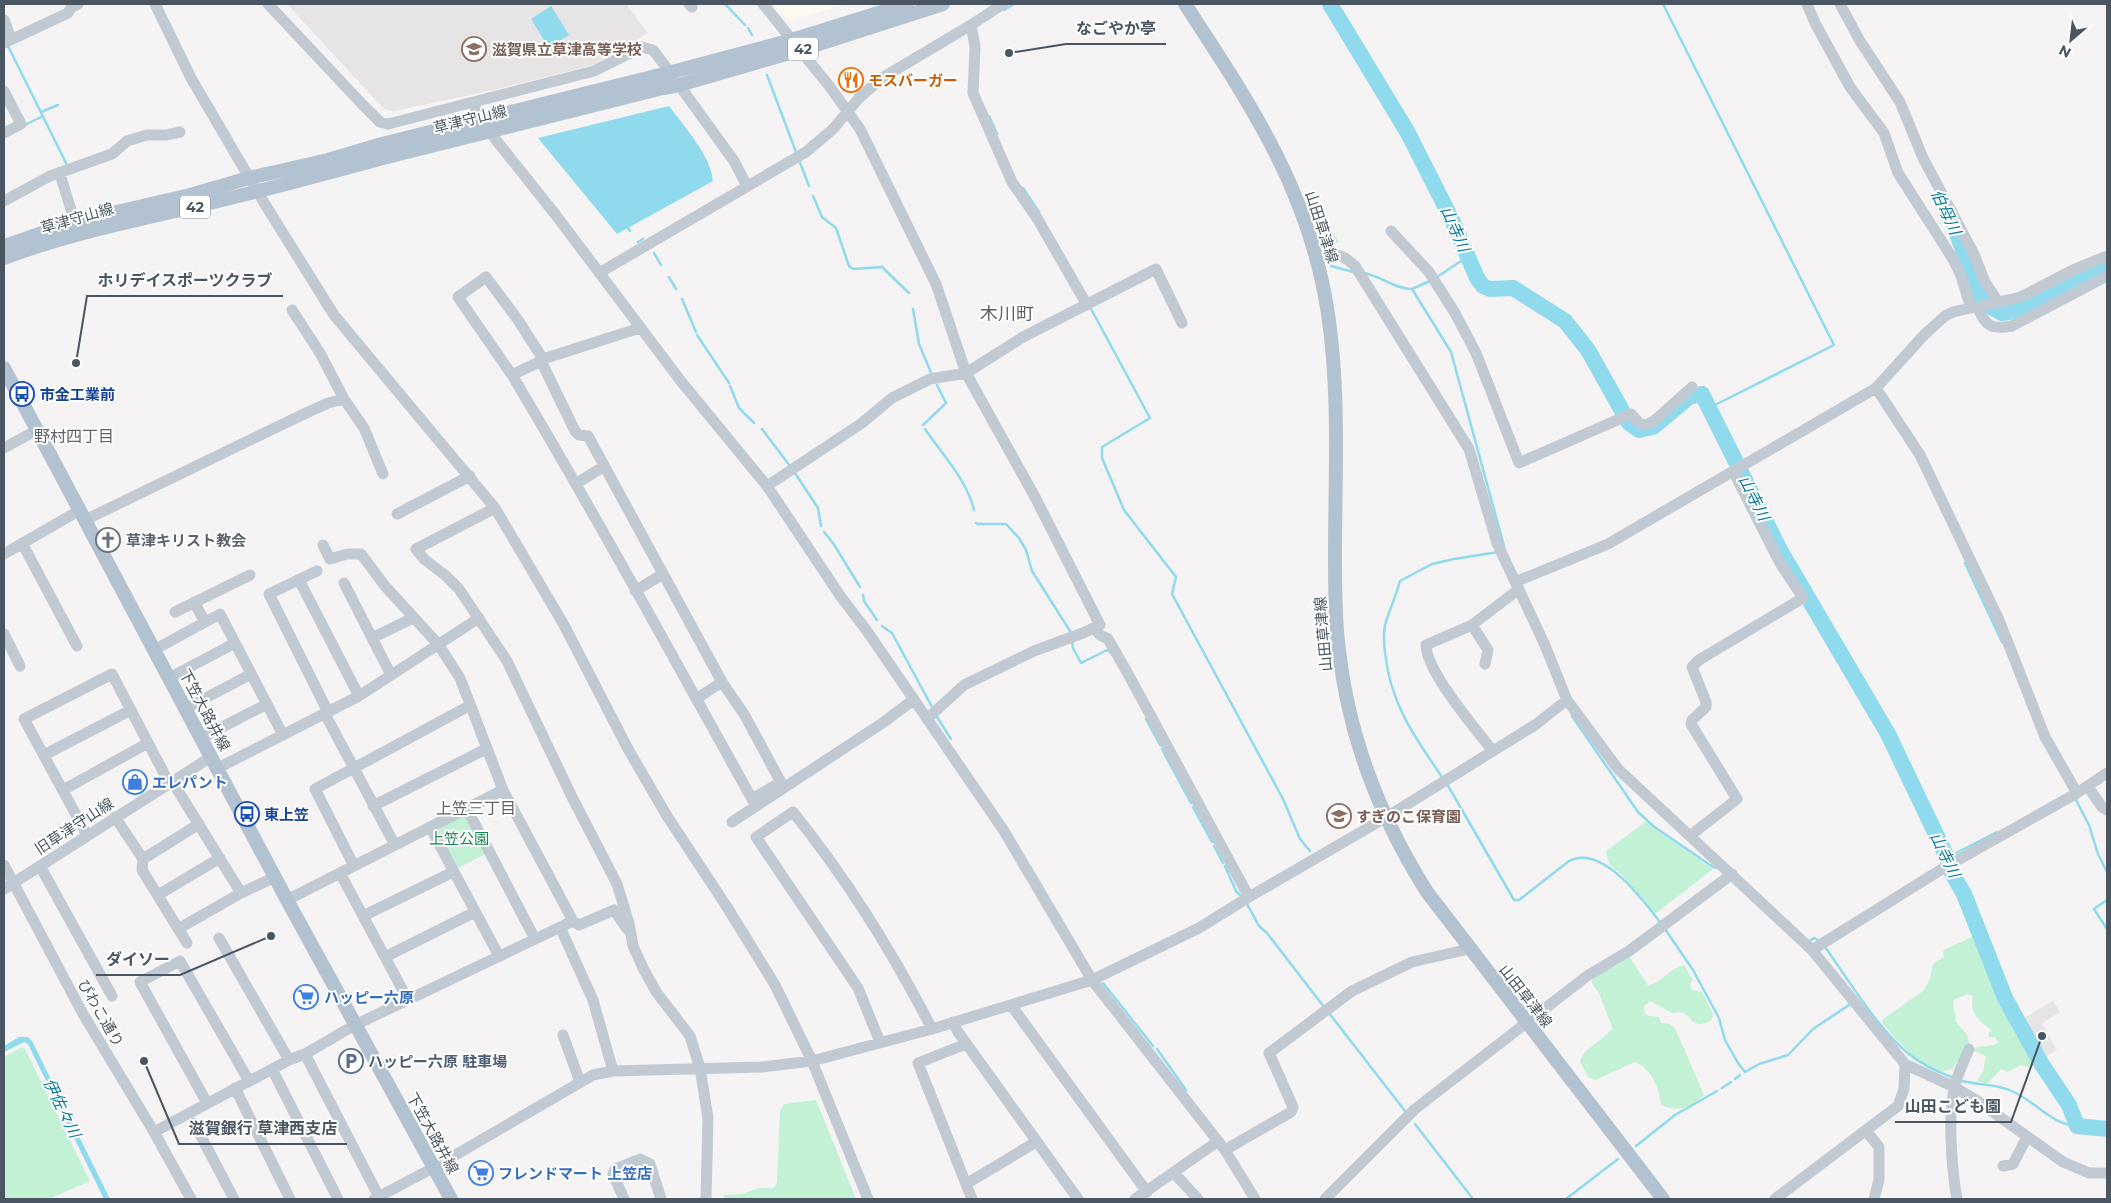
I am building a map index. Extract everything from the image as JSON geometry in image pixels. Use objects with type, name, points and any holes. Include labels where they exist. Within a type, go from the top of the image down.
[{"type":"main road","name":"草津守山線","points":[[4,258],[77,228],[249,178],[328,160],[385,151],[679,85],[907,4]]},
{"type":"main road","name":"草津守山線","points":[[4,246],[77,228],[258,191],[385,151],[669,73],[796,45],[943,4]]},
{"type":"main road","name":"山田草津線","points":[[1185,4],[1264,128],[1302,209],[1317,258],[1328,314],[1335,377],[1337,630],[1350,717],[1368,774],[1385,818],[1427,892],[1526,1024],[1663,1199]]},
{"type":"main road","name":"下笠大路井線","points":[[4,368],[287,900],[451,1199]]},
{"type":"street","points":[[4,20],[8,41],[68,13],[71,8],[78,4]]},
{"type":"street","points":[[155,4],[191,78],[249,178],[334,315],[495,508],[564,625],[628,749],[667,816],[727,907],[775,985],[815,1060],[868,1199]]},
{"type":"street","points":[[268,4],[380,122],[388,124],[594,71],[642,47],[653,50],[669,73]]},
{"type":"street","points":[[763,4],[860,129],[936,284],[966,373],[1036,497],[1100,625],[1034,651],[964,686],[948,698],[927,719]]},
{"type":"street","points":[[599,274],[806,152],[833,128],[859,98],[882,78],[1003,4]]},
{"type":"street","points":[[1807,4],[1815,23],[1850,87],[1884,133],[1898,173],[1953,259],[1975,308],[1982,319],[1990,326],[1999,328],[2012,326],[2107,276]]},
{"type":"street","points":[[1840,4],[1860,41],[1900,102],[1923,158],[1974,254],[1985,282],[1999,303]]},
{"type":"street","points":[[971,25],[975,46],[973,93],[1012,182],[1037,218],[1087,305]]},
{"type":"street","points":[[679,85],[734,161],[747,186]]},
{"type":"street","points":[[4,91],[21,124],[4,133]]},
{"type":"street","points":[[474,103],[476,110],[496,140],[555,214],[640,328],[767,486],[1024,862],[1092,980],[1221,1146],[1255,1199]]},
{"type":"street","points":[[4,200],[50,176],[112,154],[127,141],[147,135],[166,135],[180,132]]},
{"type":"street","points":[[60,174],[77,228]]},
{"type":"street","points":[[1392,231],[1429,272],[1455,313],[1476,353],[1519,463],[1631,414],[1640,423],[1646,425],[1654,421],[1692,386]]},
{"type":"street","points":[[1317,258],[1334,254],[1344,255],[1355,266],[1469,449],[1497,543],[1544,643],[1567,700],[1618,769],[1812,950],[1905,1064],[1954,1087],[1976,1100],[2048,1153],[2088,1173],[2107,1173]]},
{"type":"street","points":[[1492,750],[1459,708],[1432,664],[1426,645],[1472,625],[1517,586],[1608,544],[1876,388],[1924,335],[1945,316],[1953,312],[2021,297],[2075,269],[2107,256]]},
{"type":"street","points":[[767,486],[862,423],[892,398],[930,380],[966,373],[1023,337],[1156,269],[1182,323]]},
{"type":"street","points":[[486,277],[518,320],[542,360],[575,431],[580,435],[588,436],[722,682],[744,714],[782,785],[752,799],[635,591],[577,483],[512,375],[458,297],[486,277]]},
{"type":"street","points":[[292,310],[320,352],[344,399],[364,428],[383,474]]},
{"type":"street","points":[[512,375],[542,360],[640,328]]},
{"type":"street","points":[[1876,388],[1920,455],[1999,620],[2045,737],[2077,794]]},
{"type":"street","points":[[4,554],[22,542],[328,403],[344,399]]},
{"type":"street","points":[[4,448],[37,430]]},
{"type":"street","points":[[577,483],[604,467]]},
{"type":"street","points":[[1690,835],[1737,799],[1691,724],[1692,720],[1706,707],[1706,702],[1692,667],[1699,660],[1803,598],[1780,563],[1733,471]]},
{"type":"street","points":[[397,514],[470,476]]},
{"type":"street","points":[[495,508],[416,549],[424,559],[446,576],[458,589],[507,661],[572,797],[618,884],[632,946],[657,993],[690,1036],[700,1068],[708,1118],[706,1199]]},
{"type":"street","points":[[22,542],[78,646]]},
{"type":"street","points":[[323,545],[330,560],[347,554],[361,554],[385,586],[438,644],[460,678],[469,706],[503,790],[573,921],[579,925],[614,910],[626,926],[631,937]]},
{"type":"street","points":[[317,571],[269,594],[353,768],[395,845]]},
{"type":"street","points":[[635,591],[663,574]]},
{"type":"street","points":[[175,612],[250,575]]},
{"type":"street","points":[[299,580],[359,696]]},
{"type":"street","points":[[344,583],[391,675]]},
{"type":"street","points":[[194,602],[205,622]]},
{"type":"street","points":[[154,650],[220,614],[282,735]]},
{"type":"street","points":[[372,638],[413,618]]},
{"type":"street","name":"旧草津守山線","points":[[8,886],[171,782],[214,762],[282,735],[359,696],[479,618]]},
{"type":"street","points":[[1472,625],[1488,650],[1485,664]]},
{"type":"street","points":[[1094,628],[1100,635],[1108,639],[1249,897]]},
{"type":"street","points":[[4,634],[20,666]]},
{"type":"street","points":[[169,678],[235,643]]},
{"type":"street","points":[[86,836],[24,719],[112,674],[171,782],[242,893]]},
{"type":"street","points":[[185,709],[251,674]]},
{"type":"street","points":[[696,699],[722,682]]},
{"type":"street","points":[[732,822],[782,785],[884,722],[913,700]]},
{"type":"street","points":[[305,1054],[377,1198],[434,1168],[593,1075],[613,1071],[762,1067],[815,1060],[932,1029],[1092,980],[1199,928],[1385,818],[1535,725],[1567,700]]},
{"type":"street","points":[[201,738],[267,704]]},
{"type":"street","points":[[354,866],[315,789],[469,706]]},
{"type":"street","points":[[44,755],[131,710]]},
{"type":"street","points":[[63,790],[148,743]]},
{"type":"street","points":[[373,806],[486,748]]},
{"type":"street","points":[[1812,950],[1942,869],[2077,794],[2107,773]]},
{"type":"street","points":[[2088,787],[2102,807],[2107,810]]},
{"type":"street","points":[[287,900],[503,790]]},
{"type":"street","points":[[467,808],[535,939]]},
{"type":"street","points":[[880,1042],[858,988],[756,837],[793,812],[822,848],[862,909],[906,978],[932,1029]]},
{"type":"street","points":[[115,817],[143,859],[142,870],[187,943]]},
{"type":"street","points":[[143,859],[198,824]]},
{"type":"street","points":[[430,827],[499,956]]},
{"type":"street","points":[[158,895],[220,858]]},
{"type":"street","name":"びわこ通り","points":[[4,865],[8,886],[154,1132],[191,1199]]},
{"type":"street","points":[[40,866],[112,996]]},
{"type":"street","points":[[363,916],[453,872]]},
{"type":"street","points":[[340,873],[408,1000]]},
{"type":"street","points":[[1325,1199],[1415,1109],[1587,976],[1661,929],[1732,874]]},
{"type":"street","points":[[178,929],[275,877]]},
{"type":"street","points":[[385,957],[475,912]]},
{"type":"street","points":[[154,1132],[289,1060],[305,1054],[355,1025],[573,921]]},
{"type":"street","points":[[560,927],[593,1000],[613,1071]]},
{"type":"street","points":[[219,938],[289,1060]]},
{"type":"street","points":[[1011,1005],[1142,1196],[1174,1173],[1221,1146],[1291,1112],[1293,1107],[1269,1053],[1352,991],[1412,962],[1469,949]]},
{"type":"street","points":[[207,1103],[140,982],[180,961],[249,1081]]},
{"type":"street","points":[[954,1022],[966,1044],[1078,1199]]},
{"type":"street","points":[[563,1035],[580,1082]]},
{"type":"street","points":[[966,1044],[918,1063],[972,1199]]},
{"type":"street","points":[[1957,1199],[1952,1137],[1954,1087],[1969,1049]]},
{"type":"street","points":[[1775,1199],[1867,1132],[1898,1106],[1904,1089],[1905,1064]]},
{"type":"street","points":[[272,1069],[338,1199]]},
{"type":"street","points":[[235,1088],[290,1199]]},
{"type":"street","points":[[194,1123],[234,1199]]},
{"type":"street","points":[[1867,1132],[1879,1147],[1879,1180],[1874,1199]]},
{"type":"street","points":[[2003,1166],[2013,1164],[2027,1137]]},
{"type":"street","points":[[966,1184],[1036,1142]]},
{"type":"street","points":[[624,1199],[612,1174],[615,1169],[640,1158],[650,1164],[661,1199]]},
{"type":"street","points":[[1174,1173],[1198,1199]]},
{"type":"shaded area","name":"滋賀県立草津高等学校","points":[[287,4],[626,4],[648,33],[593,65],[493,90],[394,111],[384,109]]},
{"type":"shaded area","points":[[773,4],[848,4],[788,21]]},
{"type":"shaded area","points":[[2053,1001],[2060,1012],[2042,1023],[2057,1050],[2046,1056],[2024,1018]]},
{"type":"green space","points":[[1311,197],[1339,242],[1331,245],[1326,242]]},
{"type":"green space","name":"上笠公園","points":[[465,815],[487,853],[456,869],[437,829]]},
{"type":"green space","points":[[1645,822],[1713,869],[1655,914],[1621,874],[1609,864],[1606,851]]},
{"type":"green space","points":[[1974,936],[1982,944],[1981,948],[1991,966],[1989,973],[1997,982],[2011,1012],[2009,1022],[2021,1031],[2038,1060],[2038,1064],[2028,1067],[2020,1065],[2008,1072],[2001,1069],[1987,1084],[1977,1081],[1983,1071],[1986,1056],[1974,1051],[1975,1048],[1998,1043],[1995,1037],[1990,1037],[1988,1033],[1992,1031],[1976,1016],[1972,1008],[1973,996],[1968,994],[1953,1000],[1956,1022],[1968,1036],[1971,1051],[1960,1061],[1957,1061],[1953,1069],[1941,1071],[1926,1065],[1901,1044],[1882,1022],[1883,1019],[1923,991],[1930,979],[1933,964],[1944,957],[1944,950]]},
{"type":"green space","points":[[1629,956],[1648,986],[1674,969],[1684,965],[1693,980],[1690,985],[1692,990],[1702,992],[1713,1014],[1711,1021],[1698,1024],[1684,1014],[1679,1012],[1672,1013],[1651,1001],[1644,1006],[1645,1014],[1659,1017],[1661,1023],[1670,1024],[1676,1030],[1704,1095],[1689,1106],[1678,1109],[1661,1104],[1650,1074],[1635,1062],[1595,1080],[1588,1077],[1580,1061],[1584,1053],[1613,1029],[1599,993],[1592,984],[1592,978],[1619,964]]},
{"type":"green space","points":[[22,1047],[25,1049],[90,1181],[49,1199],[4,1199],[4,1057]]},
{"type":"green space","points":[[816,1100],[856,1199],[724,1199],[725,1195],[743,1194],[758,1188],[774,1188],[777,1182],[780,1111],[784,1104]]},
{"type":"water","points":[[551,6],[569,35],[549,48],[531,19]]},
{"type":"water","points":[[669,106],[702,152],[711,171],[713,181],[617,234],[538,138]]},
{"type":"water","name":"伊佐々川","points":[[19,1037],[28,1037],[32,1041],[110,1199],[104,1199],[28,1044],[24,1042],[4,1052],[4,1046]]},
{"type":"waterway","points":[[725,4],[745,25]]},
{"type":"waterway","points":[[1004,10],[1014,4]]},
{"type":"waterway","name":"山寺川","points":[[1330,4],[1408,133],[1452,220],[1477,278],[1483,286],[1490,289],[1513,288],[1565,321],[1588,350],[1629,423],[1639,430],[1653,427],[1689,397],[1702,394],[1780,550],[1888,734],[1945,853],[1953,875],[1964,894],[2005,998],[2041,1063],[2069,1105],[2077,1126],[2107,1129]]},
{"type":"waterway","points":[[1663,4],[1834,345],[1717,404]]},
{"type":"waterway","points":[[748,28],[752,35]]},
{"type":"waterway","points":[[8,46],[67,165]]},
{"type":"waterway","points":[[767,75],[796,152]]},
{"type":"waterway","points":[[41,112],[58,105]]},
{"type":"waterway","points":[[25,125],[43,116]]},
{"type":"waterway","points":[[989,116],[997,134]]},
{"type":"waterway","points":[[799,160],[809,186]]},
{"type":"waterway","points":[[1023,188],[1039,212]]},
{"type":"waterway","points":[[813,196],[822,217],[836,228],[849,266],[853,269],[882,267],[909,293]]},
{"type":"waterway","name":"伯母川","points":[[1949,212],[1981,299],[2002,313],[2019,310],[2065,283],[2107,264]]},
{"type":"waterway","points":[[638,242],[643,239]]},
{"type":"waterway","points":[[654,253],[661,265]]},
{"type":"waterway","points":[[1437,277],[1467,257]]},
{"type":"waterway","points":[[1331,266],[1353,272]]},
{"type":"waterway","points":[[1364,273],[1400,287],[1412,289]]},
{"type":"waterway","points":[[669,277],[676,289]]},
{"type":"waterway","points":[[1430,281],[1412,289],[1451,352],[1504,546]]},
{"type":"waterway","points":[[682,299],[696,332]]},
{"type":"waterway","points":[[1090,307],[1150,418],[1102,447],[1102,458],[1124,510],[1176,577],[1172,594],[1283,799],[1300,839],[1310,851]]},
{"type":"waterway","points":[[913,309],[919,344],[932,375]]},
{"type":"waterway","points":[[697,335],[729,383]]},
{"type":"waterway","points":[[923,425],[946,403],[937,385]]},
{"type":"waterway","points":[[730,386],[739,408],[754,423]]},
{"type":"waterway","points":[[762,429],[790,466]]},
{"type":"waterway","points":[[925,429],[960,478],[971,499],[974,510]]},
{"type":"waterway","points":[[795,473],[818,508],[821,526]]},
{"type":"waterway","points":[[976,523],[1006,524],[1019,538],[1026,550],[1032,571],[1070,631]]},
{"type":"waterway","points":[[824,532],[833,543],[860,587]]},
{"type":"waterway","points":[[1442,777],[1413,733],[1398,703],[1388,670],[1384,642],[1385,625],[1400,581],[1432,564],[1498,552]]},
{"type":"waterway","points":[[1965,563],[2002,642]]},
{"type":"waterway","points":[[863,595],[864,601],[877,620]]},
{"type":"waterway","points":[[882,626],[892,633],[932,707]]},
{"type":"waterway","points":[[1072,642],[1081,663],[1107,650],[1110,652]]},
{"type":"waterway","points":[[1572,716],[1638,812],[1653,826],[1713,867],[1718,868]]},
{"type":"waterway","points":[[937,717],[951,739]]},
{"type":"waterway","points":[[1146,719],[1160,745]]},
{"type":"waterway","points":[[1162,749],[1191,803]]},
{"type":"waterway","points":[[1447,784],[1514,900],[1519,900],[1569,861],[1582,858],[1595,860],[1620,876],[1643,900],[1660,922]]},
{"type":"waterway","points":[[2075,798],[2089,825],[2098,854],[2107,872]]},
{"type":"waterway","points":[[1193,807],[1212,842]]},
{"type":"waterway","points":[[1955,857],[1956,853],[1997,832]]},
{"type":"waterway","points":[[1214,846],[1223,863]]},
{"type":"waterway","points":[[1225,866],[1236,891],[1240,895]]},
{"type":"waterway","points":[[2107,900],[2094,909],[2107,929]]},
{"type":"waterway","points":[[1247,904],[1259,926],[1267,933],[1324,1007]]},
{"type":"waterway","points":[[1665,929],[1693,970],[1719,1018],[1725,1040],[1745,1072],[1759,1064],[1788,1055],[1813,1029],[1852,1003]]},
{"type":"waterway","points":[[1808,942],[1814,938],[1820,941]]},
{"type":"waterway","points":[[1825,947],[1886,1032],[1914,1058],[1936,1071],[1954,1078]]},
{"type":"waterway","points":[[1103,983],[1153,1046]]},
{"type":"waterway","points":[[1329,1013],[1405,1111]]},
{"type":"waterway","points":[[1157,1049],[1186,1090]]},
{"type":"waterway","points":[[1735,1079],[1740,1075]]},
{"type":"waterway","points":[[1959,1080],[2009,1090],[2023,1097],[2052,1118],[2068,1125],[2077,1126]]},
{"type":"waterway","points":[[1722,1088],[1731,1082]]},
{"type":"waterway","points":[[1636,1146],[1675,1115],[1717,1091]]},
{"type":"waterway","points":[[1415,1124],[1473,1199]]},
{"type":"waterway","points":[[1566,1199],[1618,1159]]},
{"type":"place","name":"滋賀県立草津高等学校","points":[[474,49]]},
{"type":"place","name":"なごやか亭","points":[[1009,53]]},
{"type":"place","name":"モスバーガー","points":[[851,80]]},
{"type":"place","name":"ホリデイスポーツクラブ","points":[[76,363]]},
{"type":"place","name":"市金工業前","points":[[22,394]]},
{"type":"place","name":"草津キリスト教会","points":[[108,540]]},
{"type":"place","name":"エレパント","points":[[135,782]]},
{"type":"place","name":"東上笠","points":[[247,814]]},
{"type":"place","name":"すぎのこ保育園","points":[[1339,816]]},
{"type":"place","name":"ダイソー","points":[[271,936]]},
{"type":"place","name":"ハッピー六原","points":[[306,997]]},
{"type":"place","name":"山田こども園","points":[[2042,1036]]},
{"type":"place","name":"滋賀銀行 草津西支店","points":[[144,1061]]},
{"type":"place","name":"ハッピー六原 駐車場","points":[[351,1061]]},
{"type":"place","name":"フレンドマート 上笠店","points":[[481,1173]]},
{"type":"district","name":"木川町","points":[[1007,314]]},
{"type":"district","name":"野村四丁目","points":[[74,436]]},
{"type":"district","name":"上笠三丁目","points":[[476,808]]}]
